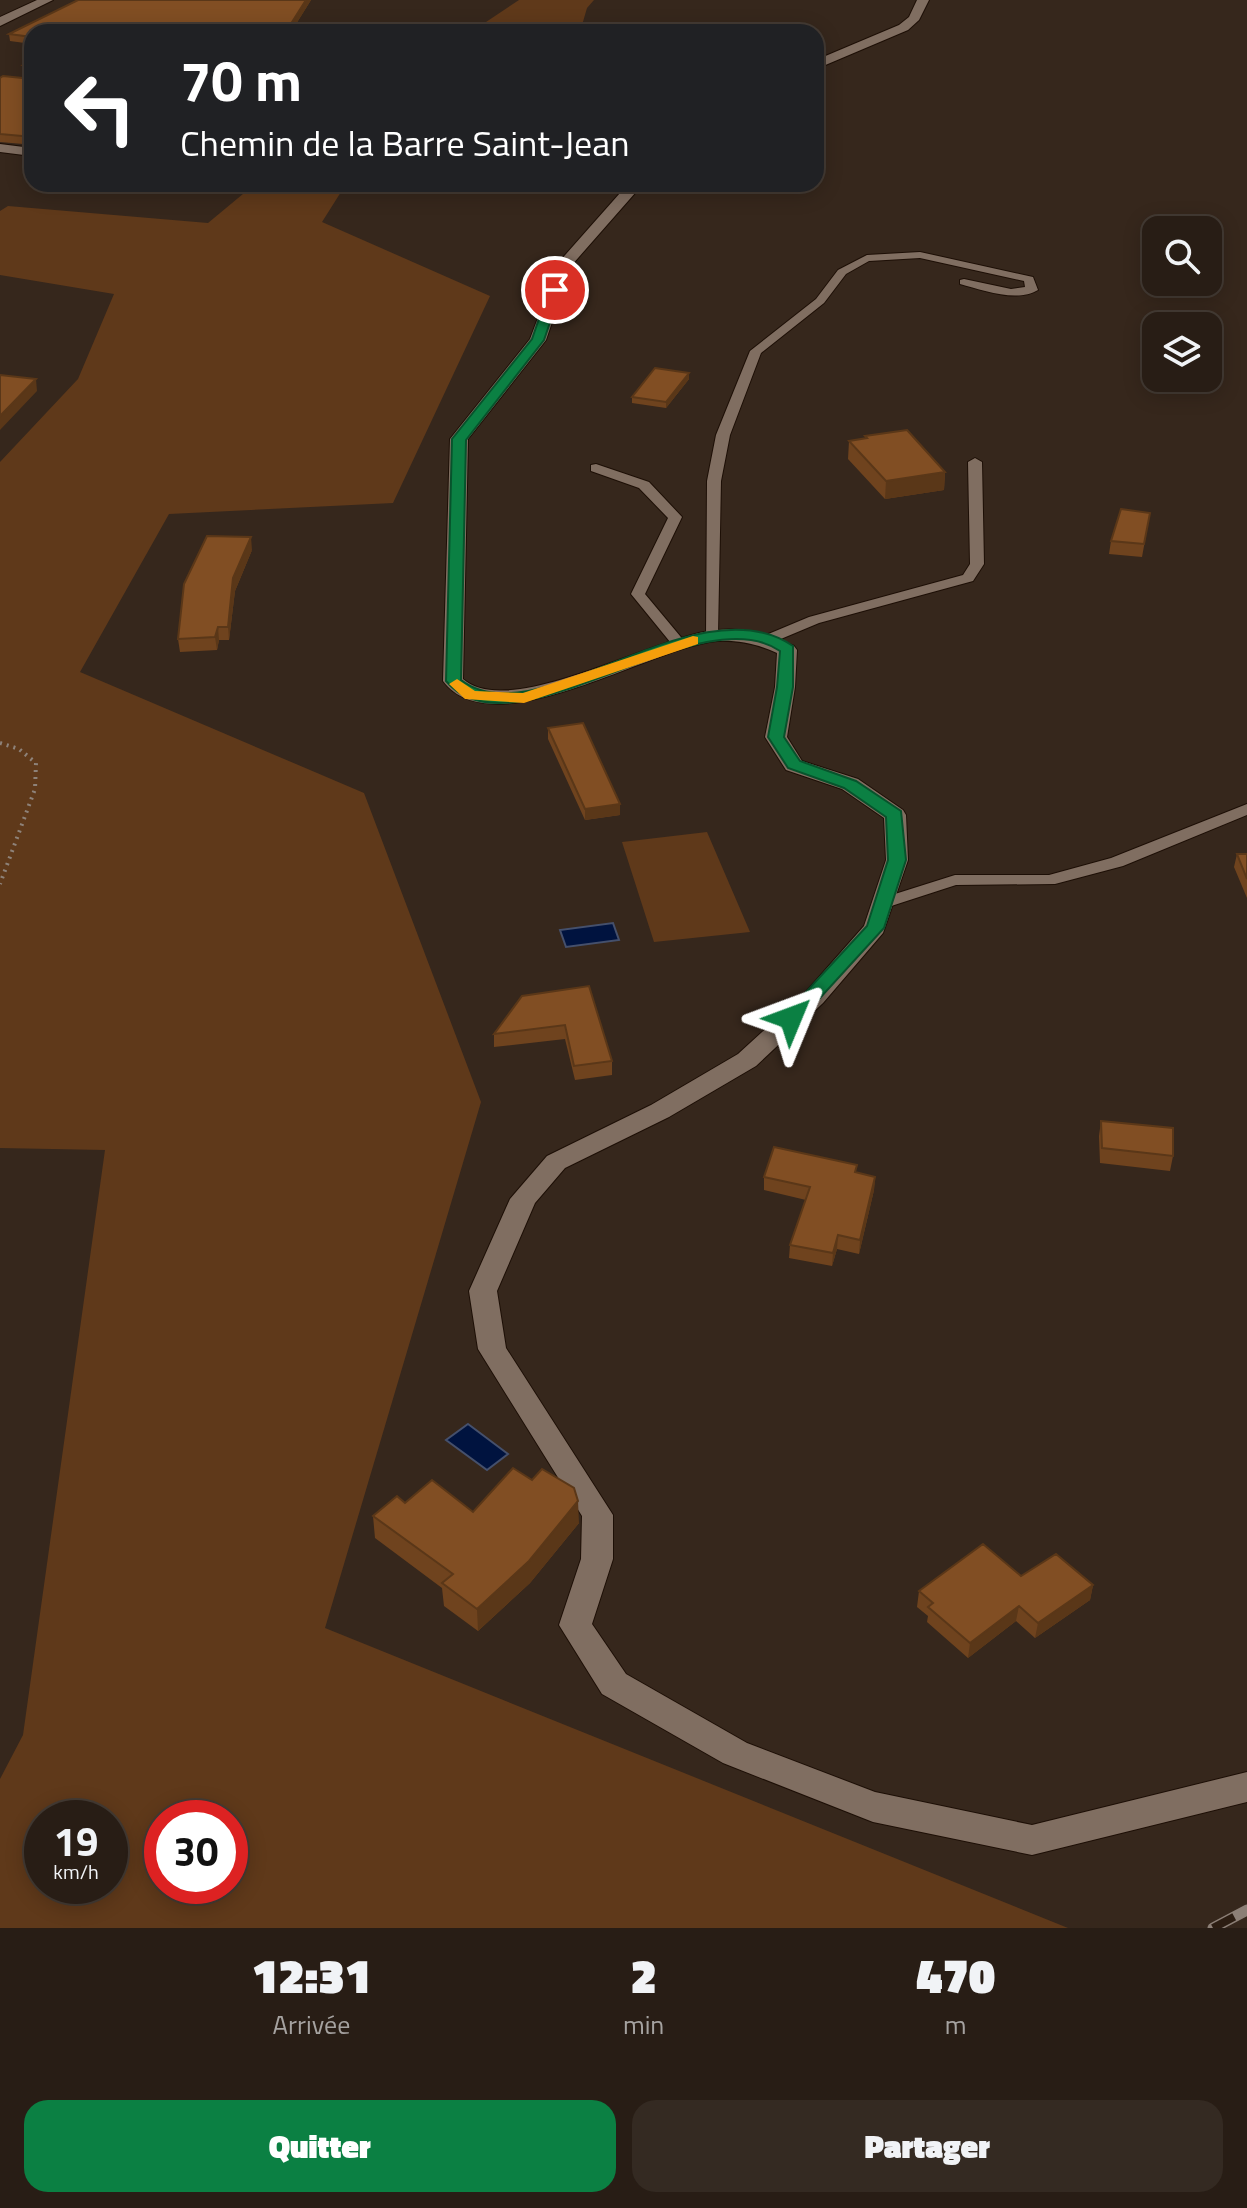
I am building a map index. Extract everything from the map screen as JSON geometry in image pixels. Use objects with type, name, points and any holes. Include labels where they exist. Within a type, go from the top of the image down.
[{"type":"street","points":[[0,22],[47,0]]},
{"type":"street","points":[[824,61],[841,51],[902,29],[914,19],[923,0]]},
{"type":"street","points":[[0,148],[24,151]]},
{"type":"street","points":[[629,192],[564,265],[538,340],[459,439],[453,681],[471,695],[524,698],[711,634],[771,638],[787,650],[785,687],[776,737],[794,765],[850,784],[895,815],[897,860],[875,928],[814,998],[747,1060],[660,1111],[556,1162],[523,1199],[483,1291],[492,1349],[598,1515],[597,1559],[575,1625],[614,1684],[735,1753],[873,1807],[1032,1840],[1247,1787]]},
{"type":"lane","points":[[711,634],[714,481],[723,435],[756,351],[820,301],[842,272],[867,258],[920,255],[993,269],[1029,279],[1032,290],[1011,292],[964,282]]},
{"type":"lane","points":[[771,638],[814,620],[968,578],[977,564],[975,462]]},
{"type":"lane","points":[[596,468],[644,485],[675,517],[638,594],[680,645]]},
{"type":"lane","points":[[882,904],[955,880],[1049,880],[1117,862],[1247,809]]},
{"type":"path","points":[[0,743],[19,749],[36,763],[35,789],[0,884]]},
{"type":"shaded area","points":[[519,0],[594,0],[587,8],[582,24],[483,24]]},
{"type":"shaded area","points":[[245,192],[341,192],[322,222],[490,296],[393,503],[169,514],[80,672],[364,793],[481,1102],[325,1628],[1068,1928],[0,1928],[0,1779],[23,1735],[105,1150],[0,1148],[0,462],[78,379],[114,294],[0,275],[0,211],[8,206],[208,223]]},
{"type":"shaded area","points":[[707,832],[750,932],[654,942],[622,842]]},
{"type":"water","points":[[613,923],[619,940],[566,947],[560,930]]},
{"type":"water","points":[[468,1424],[508,1454],[487,1470],[446,1440]]},
{"type":"building","points":[[78,0],[306,0],[291,24],[29,24]]},
{"type":"building","points":[[24,27],[24,36],[9,34]]},
{"type":"building","points":[[0,78],[24,78],[22,136],[0,134]]},
{"type":"building","points":[[655,368],[689,373],[666,402],[632,397]]},
{"type":"building","points":[[0,375],[36,379],[0,416]]},
{"type":"building","points":[[907,430],[945,472],[886,481],[849,441],[867,438],[865,436]]},
{"type":"building","points":[[1121,509],[1150,513],[1144,544],[1111,541]]},
{"type":"building","points":[[207,536],[251,537],[233,578],[228,627],[218,627],[215,637],[178,639],[184,584]]},
{"type":"building","points":[[583,723],[620,804],[585,809],[548,728]]},
{"type":"building","points":[[1237,854],[1247,854],[1247,879]]},
{"type":"building","points":[[589,986],[612,1061],[574,1066],[565,1025],[494,1034],[522,996]]},
{"type":"building","points":[[1101,1121],[1173,1128],[1173,1156],[1102,1148]]},
{"type":"building","points":[[774,1147],[857,1165],[855,1172],[875,1177],[860,1240],[838,1235],[833,1253],[790,1245],[810,1187],[764,1177]]},
{"type":"building","points":[[513,1468],[532,1480],[542,1469],[574,1488],[578,1501],[529,1561],[477,1609],[442,1583],[453,1574],[373,1516],[397,1496],[405,1503],[432,1480],[473,1512]]},
{"type":"building","points":[[983,1544],[1021,1576],[1056,1554],[1093,1585],[1038,1623],[1019,1606],[970,1643],[928,1607],[933,1603],[919,1591]]},
{"type":"railway","points":[[1213,1928],[1247,1910]]},
{"type":"slow traffic","points":[[457,684],[471,695],[524,698],[693,640]]},
{"type":"route","points":[[555,290],[538,340],[459,439],[453,681],[471,695],[524,698],[711,634],[771,638],[787,650],[785,687],[776,737],[794,765],[850,784],[895,815],[897,860],[875,928],[814,998],[791,1018]]}]
